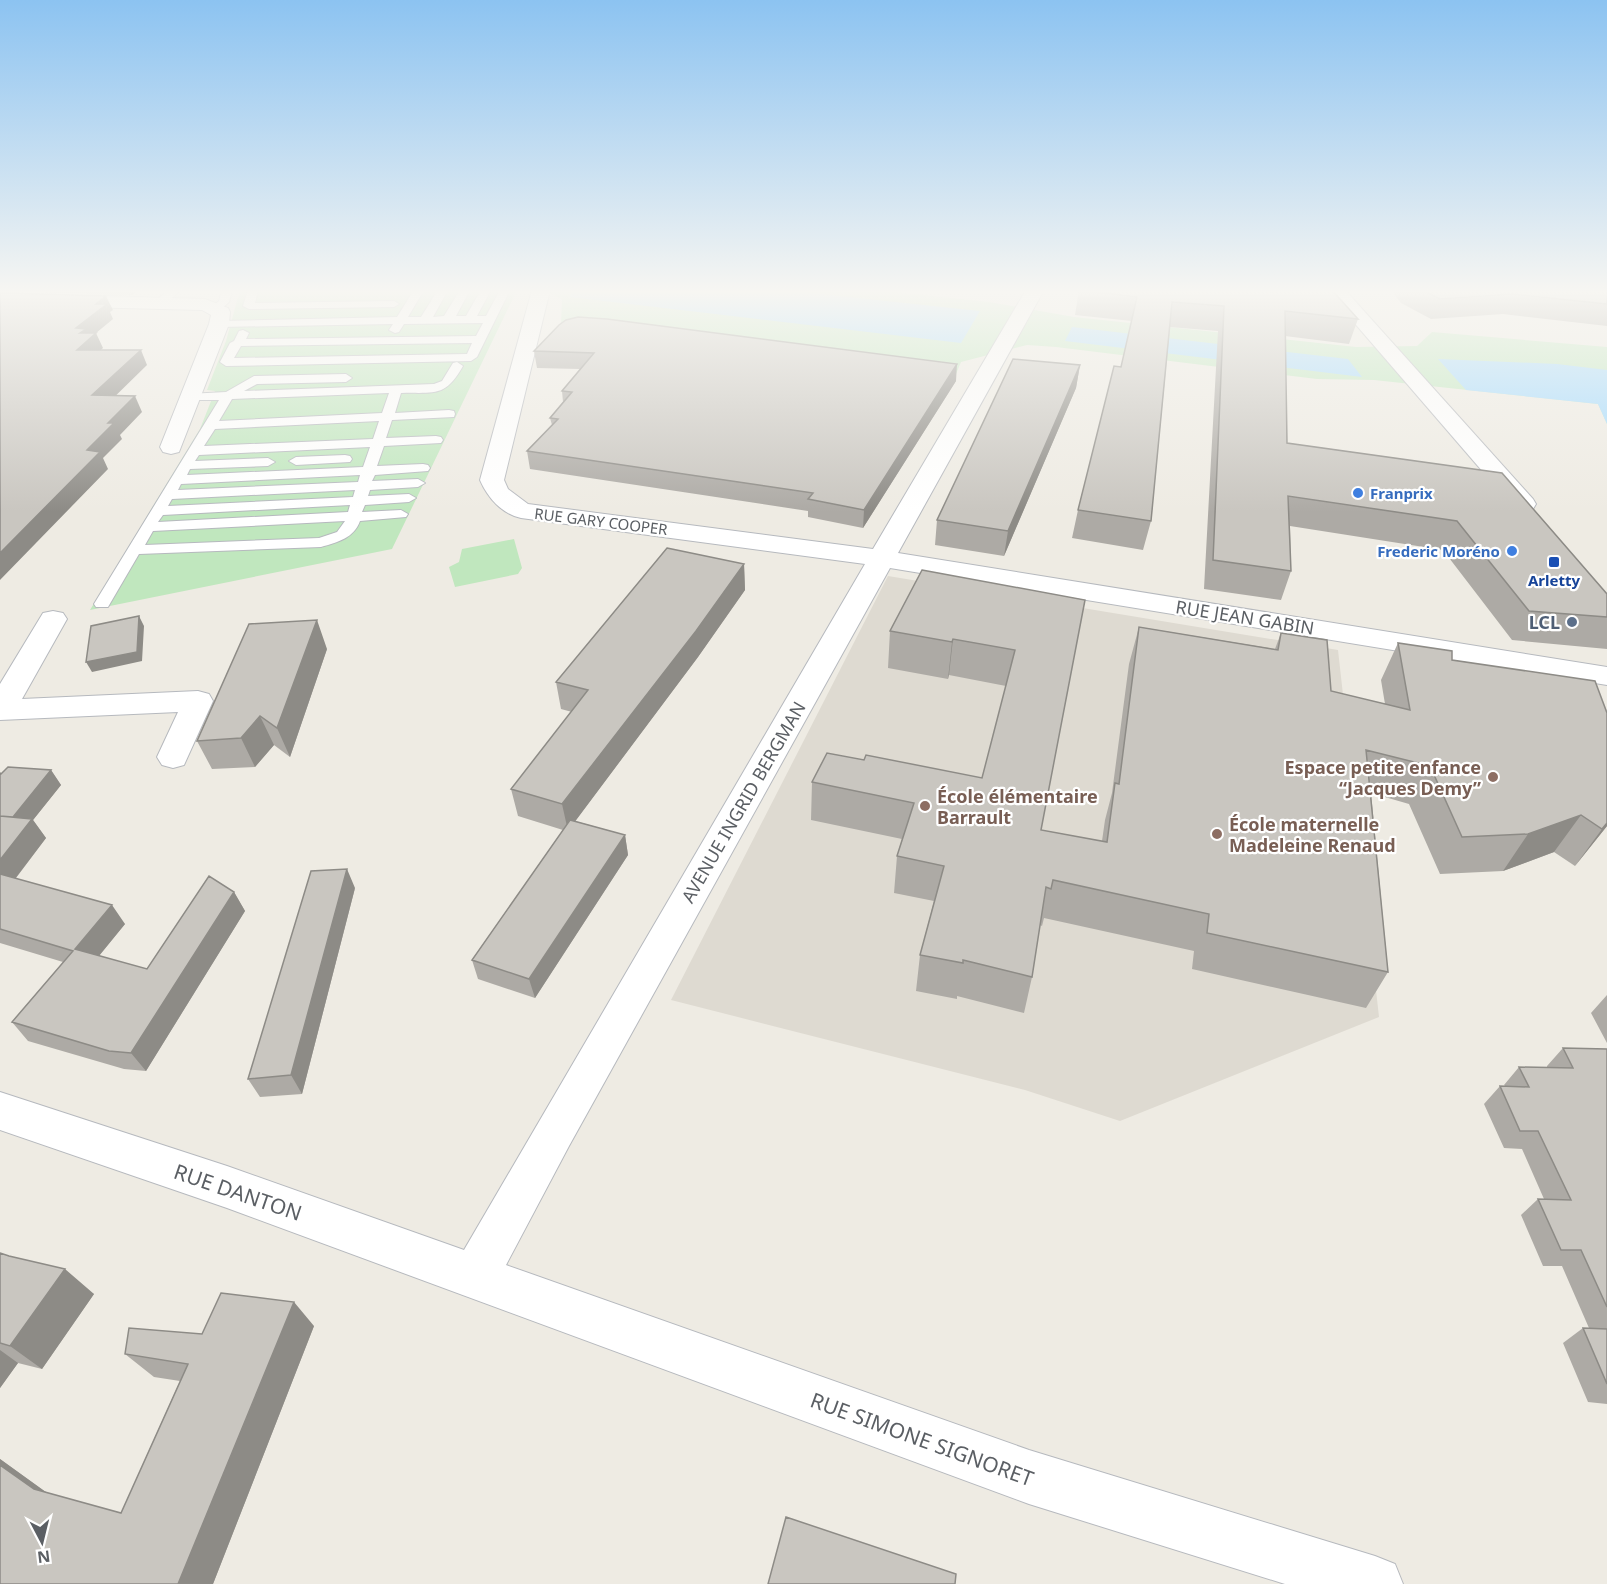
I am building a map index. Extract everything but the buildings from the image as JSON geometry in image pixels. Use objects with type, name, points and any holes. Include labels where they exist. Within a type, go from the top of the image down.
[{"type":"street","points":[[171,447],[192,397],[202,364]]},
{"type":"street","name":"RUE GARY COOPER","points":[[522,364],[492,480],[498,493],[521,511],[883,558]]},
{"type":"street","name":"AVENUE INGRID BERGMAN","points":[[475,1276],[992,364]]},
{"type":"street","points":[[1400,364],[1538,520]]},
{"type":"street","name":"RUE JEAN GABIN","points":[[883,558],[1607,676]]},
{"type":"street","points":[[0,710],[53,619]]},
{"type":"street","points":[[0,710],[198,701],[173,757]]},
{"type":"street","name":"RUE DANTON","points":[[0,1111],[237,1191],[475,1276]]},
{"type":"street","name":"RUE SIMONE SIGNORET","points":[[475,1276],[1029,1477],[1375,1584]]},
{"type":"lane","points":[[102,604],[228,396],[254,380],[348,372],[221,368],[224,364]]},
{"type":"lane","points":[[289,454],[387,417],[447,383],[457,366]]},
{"type":"lane","points":[[192,397],[310,393],[387,417],[443,427]]},
{"type":"lane","points":[[186,465],[291,470],[289,454],[298,421],[310,393]]},
{"type":"lane","points":[[210,425],[387,417],[452,408]]},
{"type":"lane","points":[[134,550],[321,542],[334,539],[350,527],[387,417]]},
{"type":"lane","points":[[210,425],[387,417],[435,441]]},
{"type":"lane","points":[[194,451],[289,454],[371,464]]},
{"type":"lane","points":[[177,480],[273,469],[426,462]]},
{"type":"lane","points":[[241,546],[267,490],[273,469]]},
{"type":"lane","points":[[168,495],[418,483]]},
{"type":"lane","points":[[158,511],[409,498]]},
{"type":"lane","points":[[148,527],[401,514]]},
{"type":"shaded area","points":[[888,576],[1338,650],[1379,1017],[1120,1121],[1025,1090],[671,1000]]},
{"type":"green space","points":[[217,364],[481,364],[392,549],[90,610],[200,429],[215,391],[207,390]]},
{"type":"green space","points":[[875,364],[960,364],[956,374]]},
{"type":"green space","points":[[1194,364],[1607,364],[1607,424],[1598,404],[1374,380],[1317,379]]},
{"type":"green space","points":[[514,539],[522,568],[518,574],[455,587],[449,567],[459,562],[462,549]]},
{"type":"water","points":[[1254,364],[1352,364],[1362,377]]},
{"type":"water","points":[[1442,364],[1555,364],[1607,370],[1607,424],[1598,404],[1466,390]]},
{"type":"place","name":"Franprix","points":[[1358,493]]},
{"type":"place","name":"Frederic Moréno","points":[[1512,551]]},
{"type":"place","name":"Arletty","points":[[1554,562]]},
{"type":"place","name":"LCL","points":[[1572,622]]},
{"type":"place","name":"Espace petite enfance “Jacques Demy”","points":[[1493,777]]},
{"type":"place","name":"École élémentaire Barrault","points":[[925,806]]},
{"type":"place","name":"École maternelle Madeleine Renaud","points":[[1217,834]]}]
